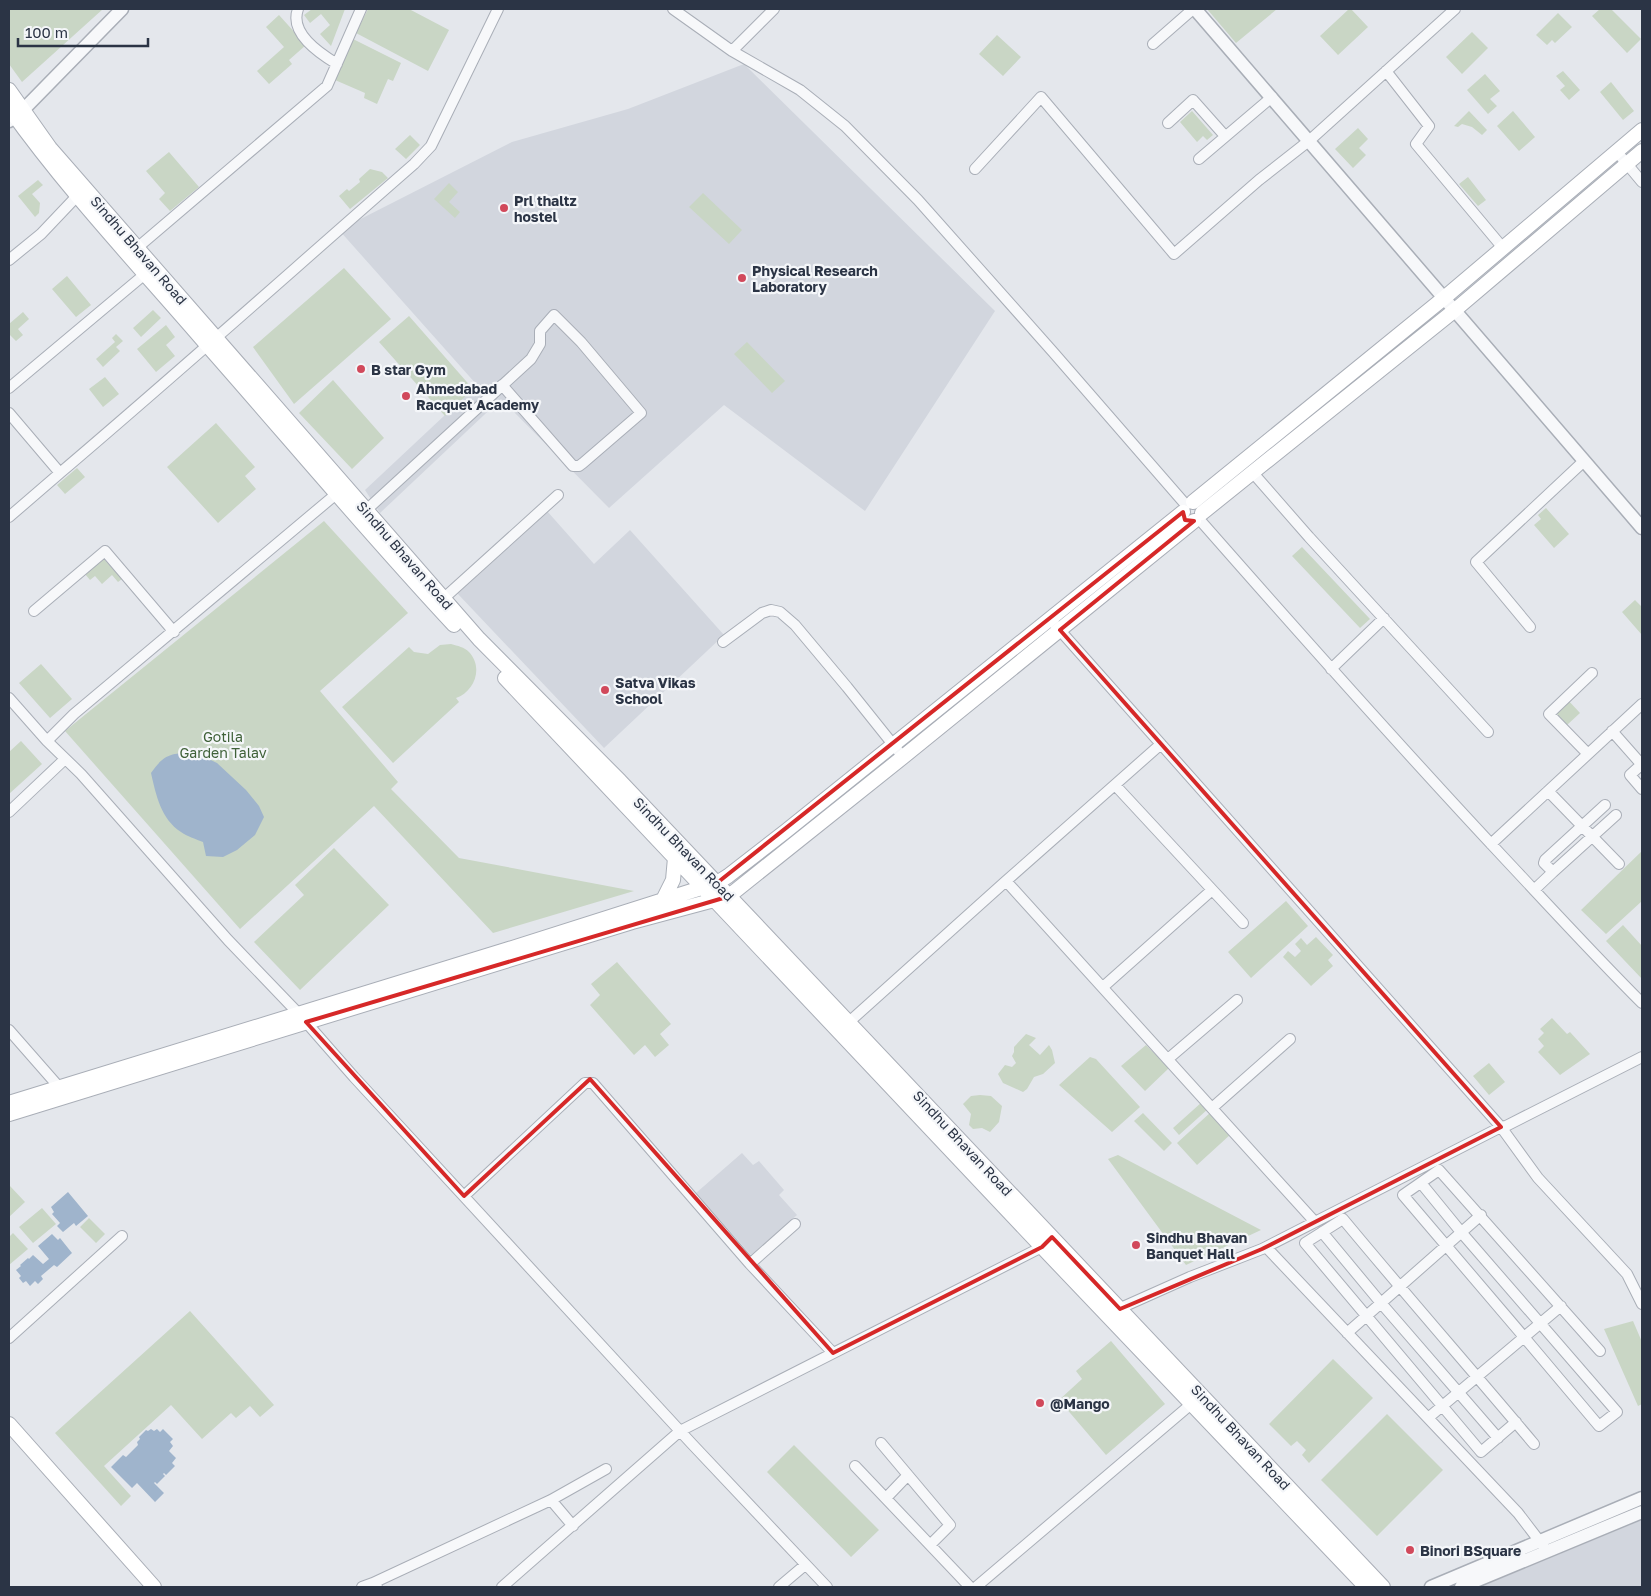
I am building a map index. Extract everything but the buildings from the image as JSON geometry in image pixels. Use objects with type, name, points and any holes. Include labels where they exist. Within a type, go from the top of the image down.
[{"type":"main road","name":"Sindhu Bhavan Road","points":[[9,90],[14,114],[37,147],[145,274],[212,341]]},
{"type":"main road","name":"Sindhu Bhavan Road","points":[[14,114],[50,148],[137,248],[212,341],[362,514],[479,639],[620,781],[1052,1237],[1115,1314]]},
{"type":"main road","points":[[9,1103],[632,922],[729,896],[1060,630],[1193,512],[1642,130]]},
{"type":"main road","points":[[9,1114],[519,946],[717,883],[779,837],[1049,618],[1193,512],[1253,473],[1454,310],[1642,151]]},
{"type":"main road","name":"Sindhu Bhavan Road","points":[[362,514],[410,577],[1042,1247],[1115,1314],[1383,1587]]},
{"type":"main road","points":[[663,900],[673,880],[675,858]]},
{"type":"main road","name":"Sindhu Bhavan Road","points":[[1197,1399],[1366,1587]]},
{"type":"main road","points":[[9,1424],[154,1587]]},
{"type":"main road","points":[[9,1438],[143,1587]]},
{"type":"street","points":[[14,114],[122,9]]},
{"type":"street","points":[[298,9],[296,14],[299,30],[320,54],[337,64]]},
{"type":"street","points":[[137,248],[327,86],[362,9]]},
{"type":"street","points":[[9,517],[161,388],[414,164],[431,146],[498,9]]},
{"type":"street","points":[[673,9],[732,51],[800,90],[845,126],[918,200],[1054,352],[1331,669],[1491,844],[1642,1003]]},
{"type":"street","points":[[732,51],[774,9]]},
{"type":"street","points":[[1153,44],[1194,9],[1310,140],[1642,528]]},
{"type":"street","points":[[975,169],[1041,97],[1174,254],[1259,180],[1310,140],[1455,9]]},
{"type":"street","points":[[1386,71],[1429,126],[1416,144],[1503,248]]},
{"type":"street","points":[[1199,159],[1272,97]]},
{"type":"street","points":[[1168,123],[1193,100],[1225,136]]},
{"type":"street","points":[[1617,152],[1642,182]]},
{"type":"street","points":[[9,260],[41,234],[78,195]]},
{"type":"street","points":[[9,388],[145,274]]},
{"type":"street","points":[[362,514],[502,385],[531,359],[540,344],[540,331],[554,315],[581,342],[641,412],[583,463],[579,466],[573,466],[502,385]]},
{"type":"street","points":[[9,413],[60,473]]},
{"type":"street","points":[[1530,627],[1476,562],[1584,461]]},
{"type":"street","points":[[1253,473],[1309,537],[1488,732]]},
{"type":"street","points":[[47,740],[74,714],[341,491]]},
{"type":"street","points":[[443,599],[558,495]]},
{"type":"street","points":[[34,611],[105,551],[174,632]]},
{"type":"street","points":[[723,642],[762,613],[772,610],[780,612],[800,632],[903,757]]},
{"type":"street","points":[[1049,618],[1501,1127],[1538,1178],[1627,1274],[1642,1304]]},
{"type":"street","points":[[1331,669],[1384,618]]},
{"type":"street","points":[[1588,754],[1549,714],[1592,673]]},
{"type":"street","points":[[9,698],[65,759],[82,774],[208,917],[302,1017],[680,1431],[826,1587]]},
{"type":"street","points":[[1491,844],[1642,704]]},
{"type":"street","points":[[1612,732],[1642,764],[1630,775],[1642,789]]},
{"type":"street","points":[[849,1022],[1161,744]]},
{"type":"street","points":[[9,812],[65,759]]},
{"type":"street","points":[[1115,785],[1243,923]]},
{"type":"street","points":[[1548,791],[1618,864]]},
{"type":"street","points":[[1553,872],[1544,863],[1545,860],[1605,805]]},
{"type":"street","points":[[1534,890],[1616,815]]},
{"type":"street","points":[[1006,881],[1315,1222]]},
{"type":"street","points":[[1103,988],[1212,890]]},
{"type":"street","points":[[1168,1059],[1237,1000]]},
{"type":"street","points":[[9,1030],[59,1087]]},
{"type":"street","points":[[1212,1108],[1290,1039]]},
{"type":"street","points":[[1115,1314],[1190,1277],[1266,1247],[1642,1057]]},
{"type":"street","points":[[464,1196],[586,1083],[593,1083],[750,1264],[833,1354]]},
{"type":"street","points":[[1403,1195],[1439,1170],[1600,1351]]},
{"type":"street","points":[[1391,1183],[1599,1426],[1616,1412],[1421,1183]]},
{"type":"street","points":[[1347,1333],[1481,1215]]},
{"type":"street","points":[[1516,1422],[1481,1452],[1305,1243],[1343,1219],[1399,1287],[1516,1422],[1534,1444]]},
{"type":"street","points":[[750,1264],[796,1224]]},
{"type":"street","points":[[1322,1232],[1498,1438]]},
{"type":"street","points":[[9,1338],[122,1236]]},
{"type":"street","points":[[502,1587],[680,1431],[1042,1247],[1052,1237]]},
{"type":"street","points":[[1266,1247],[1518,1513],[1548,1552]]},
{"type":"street","points":[[1428,1418],[1561,1306]]},
{"type":"street","points":[[976,1587],[1197,1399]]},
{"type":"street","points":[[881,1443],[950,1525],[930,1545]]},
{"type":"street","points":[[855,1466],[970,1587]]},
{"type":"street","points":[[362,1587],[375,1585],[551,1500],[606,1469]]},
{"type":"street","points":[[886,1498],[908,1475]]},
{"type":"street","points":[[1431,1587],[1642,1498]]},
{"type":"street","points":[[551,1500],[573,1526]]},
{"type":"street","points":[[1461,1587],[1642,1512]]},
{"type":"street","points":[[779,1587],[805,1564]]},
{"type":"highlighted area","points":[[1183,512],[1185,520],[1194,521],[1060,630],[1501,1127],[1262,1249],[1120,1309],[1052,1237],[1042,1247],[833,1353],[590,1079],[464,1196],[306,1022],[730,896],[717,883]]},
{"type":"shaded area","points":[[744,64],[995,311],[865,511],[724,405],[609,508],[501,399],[380,513],[365,490],[477,385],[339,230],[512,142],[628,109]]},
{"type":"shaded area","points":[[547,511],[594,564],[630,530],[724,635],[604,748],[457,593]]},
{"type":"shaded area","points":[[742,1153],[753,1165],[759,1161],[784,1190],[779,1195],[797,1215],[751,1255],[696,1193]]},
{"type":"shaded area","points":[[1642,1520],[1642,1587],[1480,1587]]},
{"type":"green space","points":[[9,9],[103,9],[22,82],[9,64]]},
{"type":"green space","points":[[312,9],[345,9],[331,46],[320,34],[330,25],[321,14],[310,23],[304,15]]},
{"type":"green space","points":[[368,9],[409,9],[449,30],[428,71],[356,33]]},
{"type":"green space","points":[[1207,9],[1277,9],[1236,43]]},
{"type":"green space","points":[[1349,9],[1368,27],[1338,55],[1320,36]]},
{"type":"green space","points":[[1600,9],[1611,9],[1641,39],[1627,53],[1592,16]]},
{"type":"green space","points":[[1558,13],[1572,27],[1555,43],[1552,40],[1547,45],[1536,35]]},
{"type":"green space","points":[[279,15],[306,45],[289,60],[292,64],[269,84],[257,71],[284,47],[266,27]]},
{"type":"green space","points":[[1472,32],[1488,48],[1462,74],[1446,57]]},
{"type":"green space","points":[[997,35],[1021,57],[1003,76],[979,54]]},
{"type":"green space","points":[[353,39],[401,63],[393,81],[388,79],[377,104],[364,98],[365,93],[335,80]]},
{"type":"green space","points":[[1563,71],[1580,90],[1569,100],[1560,90],[1565,86],[1556,76]]},
{"type":"green space","points":[[1485,74],[1500,91],[1490,99],[1497,106],[1488,114],[1467,90]]},
{"type":"green space","points":[[1611,82],[1634,111],[1623,120],[1600,92]]},
{"type":"green space","points":[[1192,111],[1213,135],[1207,140],[1203,136],[1197,142],[1180,122]]},
{"type":"green space","points":[[1469,111],[1487,130],[1482,135],[1472,127],[1462,124],[1458,127],[1454,126]]},
{"type":"green space","points":[[1513,111],[1535,137],[1519,151],[1497,126]]},
{"type":"green space","points":[[1358,128],[1368,139],[1359,148],[1366,155],[1353,168],[1335,149]]},
{"type":"green space","points":[[410,135],[420,145],[406,159],[395,149]]},
{"type":"green space","points":[[169,152],[199,187],[170,211],[159,199],[165,193],[146,171]]},
{"type":"green space","points":[[370,169],[382,172],[388,178],[350,209],[339,196],[360,182],[359,179]]},
{"type":"green space","points":[[1468,177],[1486,200],[1478,206],[1459,184]]},
{"type":"green space","points":[[38,180],[43,185],[32,194],[40,203],[39,213],[35,217],[18,196]]},
{"type":"green space","points":[[449,183],[458,192],[449,202],[460,212],[455,218],[434,199]]},
{"type":"green space","points":[[703,193],[742,230],[729,244],[689,207]]},
{"type":"green space","points":[[344,268],[391,319],[294,404],[253,347]]},
{"type":"green space","points":[[67,276],[91,305],[76,317],[52,289]]},
{"type":"green space","points":[[153,310],[161,318],[141,337],[133,328]]},
{"type":"green space","points":[[23,312],[29,319],[18,329],[23,335],[16,341],[9,334],[9,324]]},
{"type":"green space","points":[[409,316],[473,389],[445,416],[379,342]]},
{"type":"green space","points":[[166,325],[175,337],[166,345],[175,356],[156,372],[137,349]]},
{"type":"green space","points":[[116,334],[123,341],[116,347],[120,351],[103,367],[96,359],[115,342],[112,338]]},
{"type":"green space","points":[[747,342],[785,381],[772,393],[734,354]]},
{"type":"green space","points":[[105,377],[119,394],[103,407],[89,389]]},
{"type":"green space","points":[[333,380],[384,438],[352,469],[299,413]]},
{"type":"green space","points":[[216,423],[255,467],[245,476],[256,489],[218,523],[167,467]]},
{"type":"green space","points":[[77,468],[85,477],[65,494],[57,485]]},
{"type":"green space","points":[[1546,508],[1569,534],[1554,548],[1534,525],[1541,519],[1538,515]]},
{"type":"green space","name":"Gotila Garden Talav","points":[[324,521],[408,613],[320,691],[398,782],[391,789],[459,858],[634,891],[493,933],[374,806],[240,929],[65,731]]},
{"type":"green space","points":[[1302,547],[1370,619],[1360,628],[1292,556]]},
{"type":"green space","points":[[103,558],[122,579],[118,582],[112,575],[102,584],[95,576],[90,580],[85,574]]},
{"type":"green space","points":[[1635,600],[1642,607],[1642,635],[1622,612]]},
{"type":"green space","points":[[451,644],[469,652],[476,665],[475,679],[468,691],[456,698],[459,702],[393,763],[342,707],[409,647],[414,652],[428,654],[440,645]]},
{"type":"green space","points":[[41,664],[72,699],[50,718],[19,683]]},
{"type":"green space","points":[[1567,699],[1580,713],[1567,725],[1554,711]]},
{"type":"green space","points":[[21,741],[42,764],[9,794],[9,752]]},
{"type":"green space","points":[[334,848],[389,905],[300,990],[254,942],[304,895],[295,885]]},
{"type":"green space","points":[[1642,851],[1642,901],[1606,934],[1581,910]]},
{"type":"green space","points":[[1286,901],[1308,926],[1251,978],[1228,952]]},
{"type":"green space","points":[[1623,925],[1642,946],[1642,979],[1606,941]]},
{"type":"green space","points":[[1316,937],[1333,955],[1328,960],[1333,966],[1311,986],[1283,957],[1288,951],[1295,957],[1301,951],[1295,944],[1301,938],[1307,945]]},
{"type":"green space","points":[[617,962],[671,1024],[660,1034],[669,1045],[655,1057],[645,1045],[634,1055],[590,1005],[600,995],[591,984]]},
{"type":"green space","points":[[1552,1018],[1567,1034],[1570,1032],[1590,1054],[1560,1075],[1538,1052],[1544,1046],[1538,1039],[1544,1033],[1540,1029]]},
{"type":"green space","points":[[1026,1034],[1036,1038],[1029,1045],[1040,1055],[1049,1045],[1055,1063],[1043,1074],[1034,1077],[1023,1092],[1003,1083],[998,1074],[1005,1065],[1012,1067],[1016,1063],[1012,1056],[1014,1047]]},
{"type":"green space","points":[[1146,1045],[1169,1068],[1145,1091],[1121,1066]]},
{"type":"green space","points":[[1090,1057],[1096,1059],[1140,1107],[1112,1132],[1059,1085]]},
{"type":"green space","points":[[1489,1063],[1505,1082],[1489,1095],[1473,1076]]},
{"type":"green space","points":[[971,1096],[991,1096],[1002,1106],[999,1122],[990,1132],[982,1128],[973,1129],[969,1125],[971,1114],[963,1104]]},
{"type":"green space","points":[[1202,1102],[1208,1109],[1179,1135],[1173,1128]]},
{"type":"green space","points":[[1211,1112],[1231,1134],[1197,1165],[1177,1143]]},
{"type":"green space","points":[[1143,1113],[1172,1143],[1164,1151],[1134,1121]]},
{"type":"green space","points":[[1118,1155],[1261,1230],[1186,1265],[1108,1159]]},
{"type":"green space","points":[[9,1187],[25,1202],[9,1217]]},
{"type":"green space","points":[[42,1208],[56,1224],[33,1243],[19,1227]]},
{"type":"green space","points":[[89,1218],[105,1234],[96,1243],[80,1227]]},
{"type":"green space","points":[[13,1233],[28,1249],[9,1265],[9,1237]]},
{"type":"green space","points":[[190,1311],[274,1405],[260,1417],[250,1406],[236,1418],[231,1413],[202,1439],[171,1405],[104,1466],[131,1496],[121,1506],[55,1433]]},
{"type":"green space","points":[[1633,1321],[1642,1342],[1642,1404],[1638,1406],[1604,1329]]},
{"type":"green space","points":[[1111,1341],[1165,1404],[1106,1455],[1059,1400],[1082,1379],[1076,1371]]},
{"type":"green space","points":[[1333,1359],[1373,1398],[1309,1463],[1302,1455],[1306,1450],[1297,1441],[1291,1446],[1269,1424]]},
{"type":"green space","points":[[1387,1414],[1443,1470],[1377,1536],[1321,1480]]},
{"type":"green space","points":[[794,1445],[879,1530],[851,1557],[767,1472]]},
{"type":"water","points":[[194,752],[217,763],[246,790],[259,806],[264,817],[255,835],[237,850],[223,857],[206,856],[203,842],[186,835],[174,827],[160,806],[155,790],[151,773],[160,762],[174,754]]},
{"type":"water","points":[[68,1192],[88,1216],[76,1226],[74,1223],[63,1232],[57,1226],[60,1223],[52,1214],[54,1212],[51,1207]]},
{"type":"water","points":[[52,1234],[58,1240],[60,1238],[72,1253],[57,1267],[54,1265],[41,1276],[43,1279],[38,1284],[35,1281],[30,1286],[26,1281],[23,1283],[19,1278],[21,1276],[16,1270],[33,1255],[43,1264],[49,1259],[38,1246]]},
{"type":"water","points":[[151,1429],[154,1431],[157,1429],[160,1432],[163,1429],[173,1439],[170,1442],[173,1446],[169,1451],[176,1458],[172,1463],[175,1466],[166,1475],[163,1474],[165,1476],[157,1484],[154,1483],[164,1493],[155,1502],[137,1483],[132,1488],[111,1467],[123,1455],[126,1457],[138,1445],[139,1437],[146,1430]]},
{"type":"place","name":"Prl thaltz hostel","points":[[504,208]]},
{"type":"place","name":"Physical Research Laboratory","points":[[742,278]]},
{"type":"place","name":"B star Gym","points":[[361,369]]},
{"type":"place","name":"Ahmedabad Racquet Academy","points":[[406,396]]},
{"type":"place","name":"Satva Vikas School","points":[[605,690]]},
{"type":"place","name":"Sindhu Bhavan Banquet Hall","points":[[1136,1245]]},
{"type":"place","name":"@Mango","points":[[1040,1403]]},
{"type":"place","name":"Binori BSquare","points":[[1410,1550]]}]
